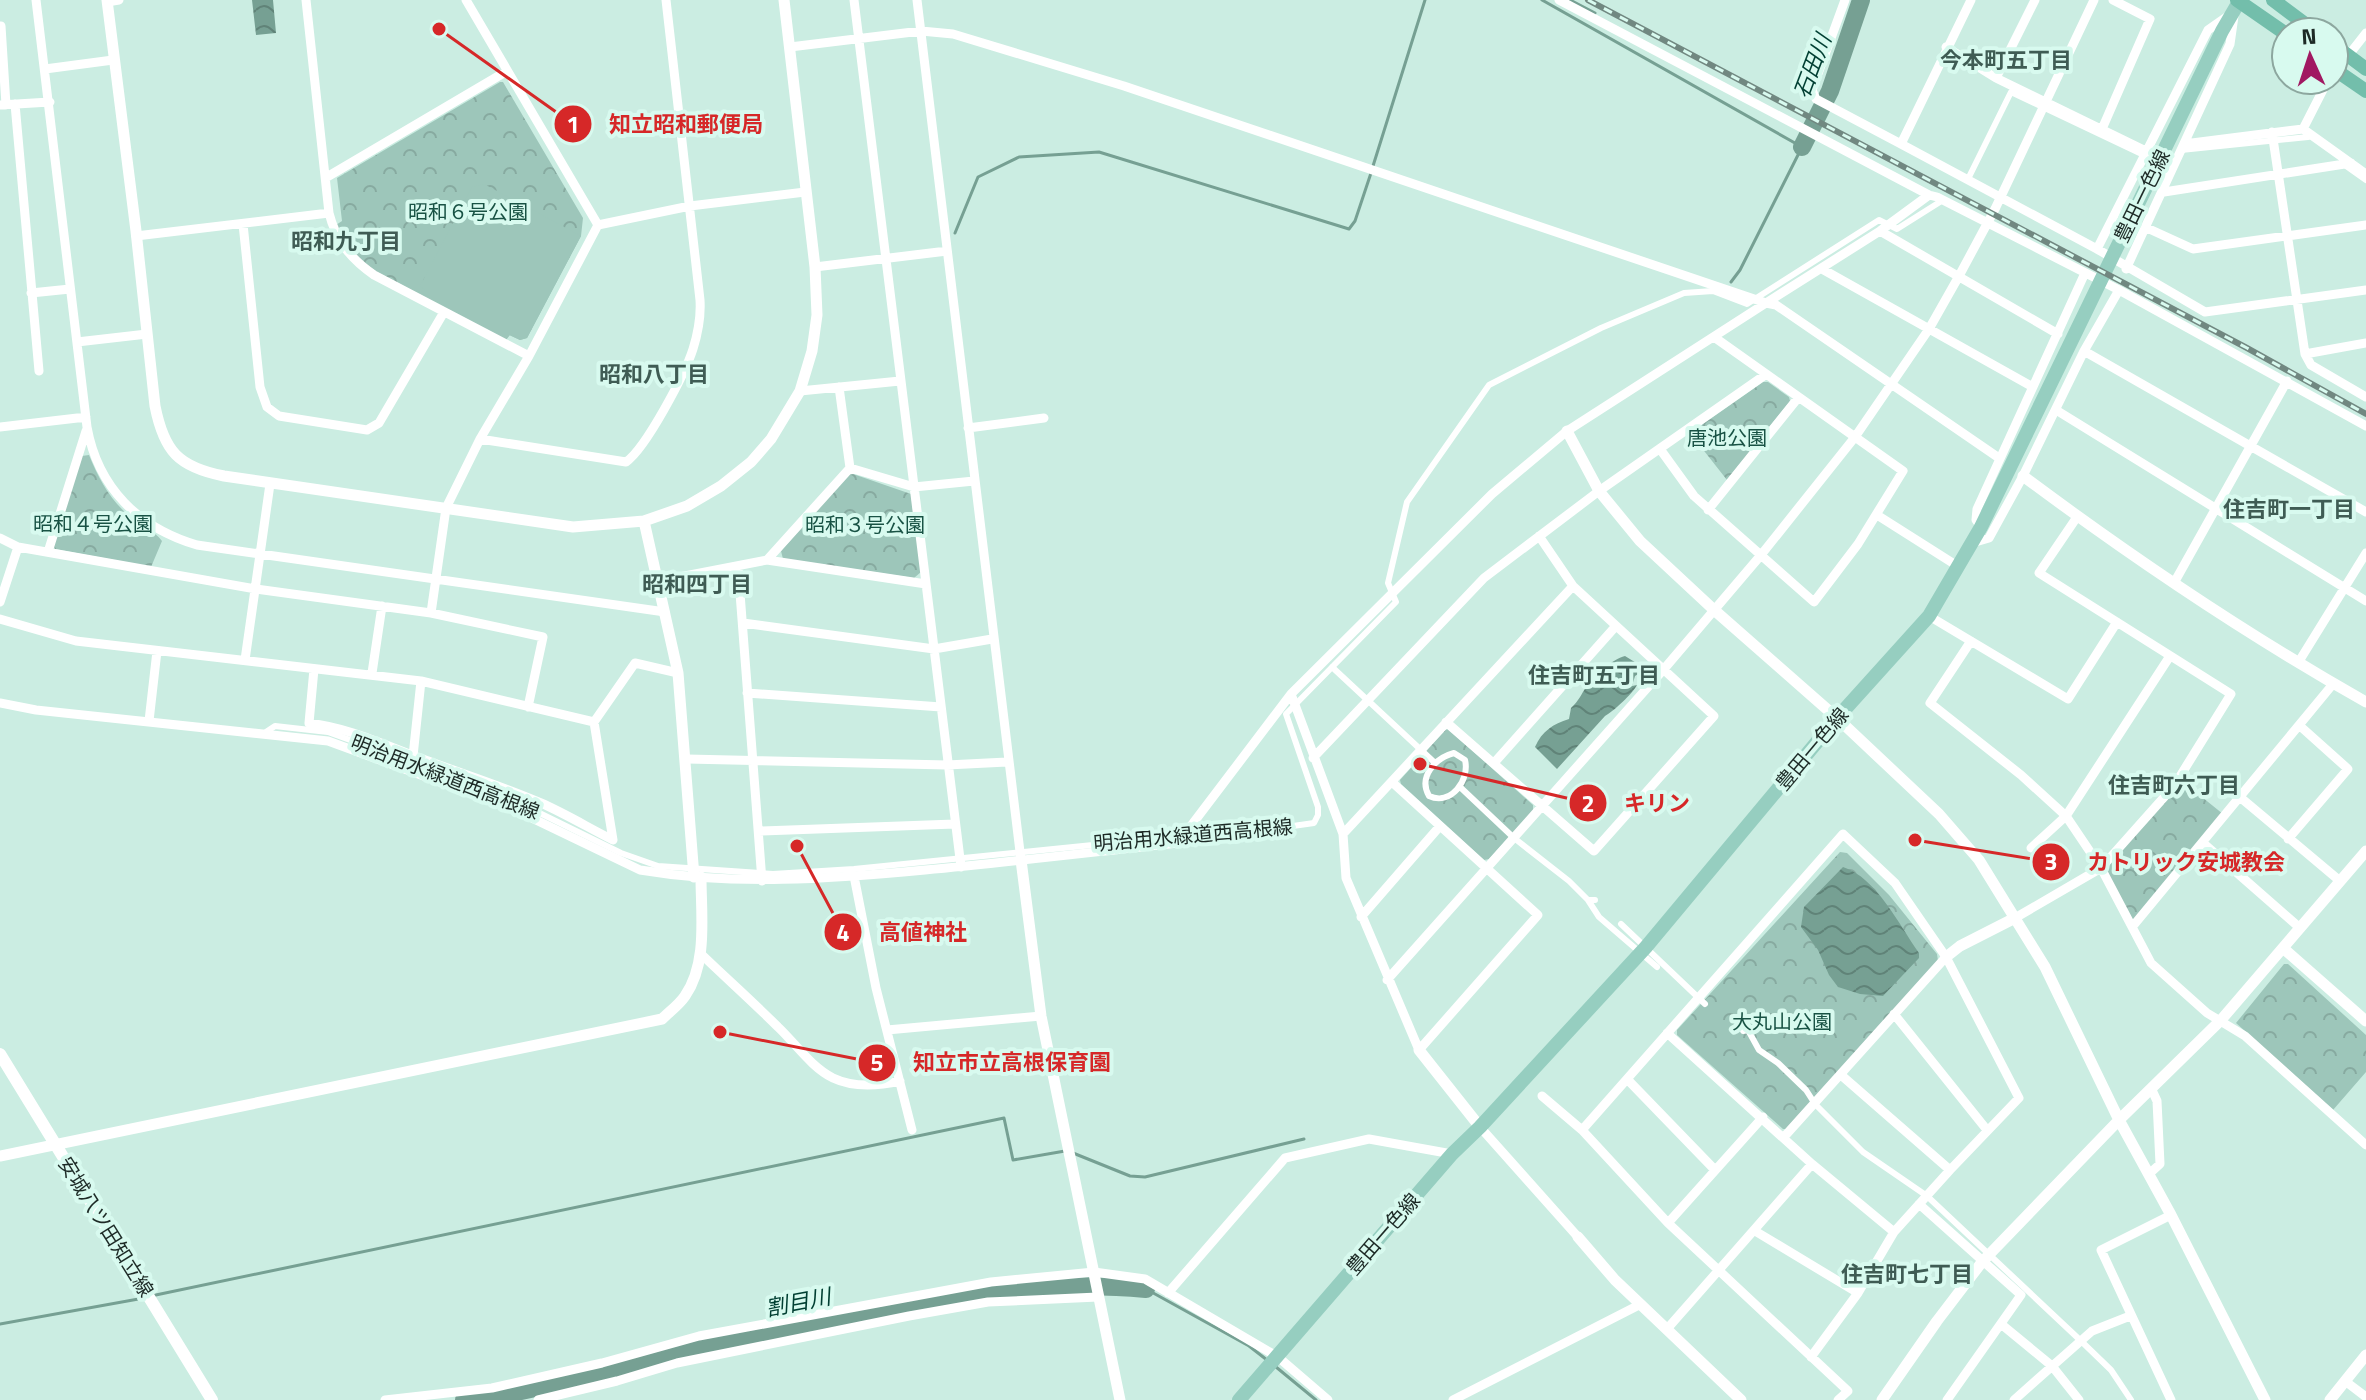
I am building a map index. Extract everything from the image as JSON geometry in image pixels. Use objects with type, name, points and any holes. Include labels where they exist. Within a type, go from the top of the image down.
[{"type":"highway","points":[[2273,0],[2294,16]]},
{"type":"highway","points":[[2238,3],[2270,24]]},
{"type":"main road","name":"豊田一色線","points":[[1239,1400],[1452,1154],[1639,954],[1837,718],[1929,616],[1981,527],[2238,3]]},
{"type":"main road","name":"安城八ツ田知立線","points":[[0,1054],[212,1400]]},
{"type":"street","points":[[36,0],[87,422],[105,479],[120,500],[152,528],[197,545],[665,612]]},
{"type":"street","points":[[306,0],[329,213],[340,242],[355,262],[374,275],[529,356]]},
{"type":"street","points":[[466,0],[598,225]]},
{"type":"street","points":[[480,439],[626,462],[635,456],[692,351],[699,321],[690,206],[666,0]]},
{"type":"street","points":[[111,1],[113,60],[160,432],[172,451],[195,471],[573,527],[644,521],[687,506],[721,486],[751,462],[771,439],[800,391],[812,351],[817,315],[815,267],[784,0]]},
{"type":"street","points":[[854,0],[960,862]]},
{"type":"street","points":[[917,0],[1007,762],[1041,1016],[1120,1400]]},
{"type":"street","points":[[1559,0],[1929,195],[2119,290],[2366,426]]},
{"type":"street","points":[[1845,0],[1812,90],[1816,99],[2097,249],[2126,269],[2205,312],[2366,290]]},
{"type":"street","points":[[1901,144],[1971,0]]},
{"type":"street","points":[[1996,78],[2035,0]]},
{"type":"street","points":[[1387,980],[1664,669],[1761,555],[1855,437],[1929,329],[1959,276],[2046,106],[2094,0]]},
{"type":"street","points":[[2102,129],[2150,19],[2113,0]]},
{"type":"street","points":[[2126,269],[2230,44],[2238,3]]},
{"type":"street","points":[[2097,249],[2208,30],[2238,3]]},
{"type":"street","points":[[1,26],[7,105],[39,371]]},
{"type":"street","points":[[790,47],[921,31],[953,34],[1124,86],[1776,305],[1999,458]]},
{"type":"street","points":[[2350,53],[2366,33]]},
{"type":"street","points":[[1946,47],[2046,106],[2147,154]]},
{"type":"street","points":[[45,69],[113,60]]},
{"type":"street","points":[[327,177],[507,71]]},
{"type":"street","points":[[1968,179],[2011,92],[2102,129],[2147,154]]},
{"type":"street","points":[[2273,136],[2303,129],[2320,96]]},
{"type":"street","points":[[7,105],[50,102]]},
{"type":"street","points":[[2303,129],[2366,180]]},
{"type":"street","points":[[2183,147],[2306,135],[2366,174]]},
{"type":"street","points":[[2273,136],[2305,354],[2311,365],[2366,397]]},
{"type":"street","points":[[2164,192],[2348,164]]},
{"type":"street","points":[[598,225],[690,206],[805,192]]},
{"type":"street","points":[[314,669],[309,723],[337,726],[640,870],[762,877],[854,876],[960,862],[1178,843],[1291,694],[1492,494],[1567,431],[1822,269],[1929,195]]},
{"type":"street","points":[[1884,228],[1897,229],[1943,200]]},
{"type":"street","points":[[136,236],[329,213]]},
{"type":"street","points":[[1295,705],[1396,602],[1388,583],[1407,502],[1489,385],[1601,328],[1684,293],[1713,291],[1747,304],[1879,220],[1884,228],[1959,276],[2058,334]]},
{"type":"street","points":[[243,224],[260,387],[267,407],[279,416],[367,430],[379,423],[444,312]]},
{"type":"street","points":[[431,613],[446,508],[480,439],[529,356],[598,225]]},
{"type":"street","points":[[2147,228],[2193,249],[2366,225]]},
{"type":"street","points":[[815,267],[947,251]]},
{"type":"street","points":[[1822,269],[2033,387]]},
{"type":"street","points":[[1981,527],[1976,520],[1977,509],[2085,273]]},
{"type":"street","points":[[31,293],[70,289]]},
{"type":"street","points":[[1972,543],[1989,538],[2084,351],[2119,290]]},
{"type":"street","points":[[77,342],[147,334]]},
{"type":"street","points":[[1660,449],[1708,510],[1814,602],[1858,544],[1903,471],[1714,337]]},
{"type":"street","points":[[2305,354],[2366,343]]},
{"type":"street","points":[[2084,351],[2366,512]]},
{"type":"street","points":[[1313,758],[1484,578],[1599,491],[1765,375]]},
{"type":"street","points":[[800,391],[900,381]]},
{"type":"street","points":[[2174,583],[2287,381]]},
{"type":"street","points":[[767,560],[850,468],[839,387]]},
{"type":"street","points":[[1708,510],[1798,398]]},
{"type":"street","points":[[2056,410],[2366,601]]},
{"type":"street","points":[[968,428],[1044,418]]},
{"type":"street","points":[[0,427],[87,422]]},
{"type":"street","points":[[48,552],[87,422]]},
{"type":"street","points":[[1567,431],[1599,491],[1640,541],[1837,718],[1939,814],[1979,860],[2045,967],[2119,1120],[2265,1400]]},
{"type":"street","points":[[850,468],[914,487],[974,481]]},
{"type":"street","points":[[2023,476],[2174,583],[2298,663],[2366,702]]},
{"type":"street","points":[[245,660],[270,484]]},
{"type":"street","points":[[1877,515],[1959,567]]},
{"type":"street","points":[[1784,1137],[1946,957],[1960,946],[2101,868],[2174,786],[2231,694],[2039,573],[2077,517]]},
{"type":"street","points":[[0,1156],[662,1019],[685,997],[700,953],[687,759],[678,673],[644,521]]},
{"type":"street","points":[[1446,722],[1594,851],[1714,716],[1573,586],[1539,536]]},
{"type":"street","points":[[0,538],[18,547],[256,589],[431,613],[543,637],[528,707]]},
{"type":"street","points":[[0,602],[18,547]]},
{"type":"street","points":[[2298,663],[2366,553]]},
{"type":"street","points":[[659,581],[767,560],[926,584]]},
{"type":"street","points":[[738,567],[762,877]]},
{"type":"street","points":[[1343,834],[1573,586]]},
{"type":"street","points":[[372,673],[382,606]]},
{"type":"street","points":[[1929,616],[2068,699],[2117,622]]},
{"type":"street","points":[[0,619],[76,641],[421,681],[594,722]]},
{"type":"street","points":[[743,623],[934,649],[992,639]]},
{"type":"street","points":[[1494,763],[1615,627]]},
{"type":"street","points":[[1971,641],[1930,703],[2021,775],[2066,816],[2101,868],[2151,963],[2207,1013],[2245,1036],[2366,1145]]},
{"type":"street","points":[[149,721],[157,651]]},
{"type":"street","points":[[2031,848],[2066,816],[2170,656]]},
{"type":"street","points":[[0,703],[36,710],[328,741],[543,804],[613,840],[594,722],[635,663],[678,673]]},
{"type":"street","points":[[1332,667],[1435,763]]},
{"type":"street","points":[[410,763],[421,681]]},
{"type":"street","points":[[2133,926],[2333,684]]},
{"type":"street","points":[[747,693],[941,707]]},
{"type":"street","points":[[1291,694],[1343,834],[1346,878],[1419,1050],[1480,1127],[1615,1280],[1741,1400]]},
{"type":"street","name":"明治用水緑道西高根線","points":[[1184,836],[1241,830],[1250,832],[1314,823],[1318,807],[1286,714],[1295,705]]},
{"type":"street","points":[[2288,839],[2348,769],[2300,726]]},
{"type":"street","points":[[1454,753],[1463,756],[1467,770],[1460,787],[1442,799],[1429,796],[1426,792],[1425,780],[1435,763],[1454,753]]},
{"type":"street","points":[[687,759],[947,765],[1007,762]]},
{"type":"street","points":[[1393,783],[1538,915],[1419,1050]]},
{"type":"street","points":[[1460,787],[1514,838],[1591,900],[1599,917],[1657,967]]},
{"type":"street","points":[[2241,798],[2340,881]]},
{"type":"street","points":[[759,831],[955,824]]},
{"type":"street","points":[[1361,917],[1440,826]]},
{"type":"street","points":[[1582,1130],[1843,834],[1895,883],[1946,957],[2019,1098],[1894,1232],[1858,1293],[1811,1357]]},
{"type":"street","points":[[2203,843],[2300,928]]},
{"type":"street","points":[[1882,1400],[1986,1258],[2221,1020],[2366,851]]},
{"type":"street","points":[[762,877],[960,862]]},
{"type":"street","points":[[854,876],[912,1130]]},
{"type":"street","points":[[1621,924],[1705,1004]]},
{"type":"street","points":[[2284,949],[2366,1021]]},
{"type":"street","points":[[700,953],[813,1064],[831,1077],[845,1083],[876,1087],[900,1081]]},
{"type":"street","points":[[1894,1014],[1987,1130]]},
{"type":"street","points":[[887,1030],[1041,1016]]},
{"type":"street","points":[[1743,1031],[1748,1030],[1759,1050],[1778,1063],[1806,1090],[1815,1104],[1863,1152],[1923,1200],[2080,1340],[2111,1370],[2131,1400]]},
{"type":"street","points":[[1667,1033],[1812,1164],[1894,1232]]},
{"type":"street","points":[[1841,1075],[1950,1170]]},
{"type":"street","points":[[1627,1079],[1715,1170]]},
{"type":"street","points":[[2149,1174],[2160,1164],[2157,1101],[2151,1088]]},
{"type":"street","points":[[1542,1096],[1582,1130],[1668,1223],[1848,1391],[1838,1400]]},
{"type":"street","points":[[1668,1223],[1763,1117]]},
{"type":"street","points":[[1168,1293],[1285,1158],[1369,1139],[1452,1154]]},
{"type":"street","points":[[1667,1329],[1812,1164]]},
{"type":"street","points":[[2171,1215],[2101,1250],[2171,1400]]},
{"type":"street","points":[[1755,1231],[1858,1293]]},
{"type":"street","points":[[1947,1400],[2021,1295],[1986,1258]]},
{"type":"street","points":[[385,1400],[492,1388],[602,1363],[699,1336],[991,1282],[1094,1272],[1145,1279],[1274,1361],[1328,1400]]},
{"type":"street","points":[[538,1400],[677,1363],[909,1316],[988,1302],[1098,1293]]},
{"type":"street","points":[[1453,1400],[1641,1304]]},
{"type":"street","points":[[2014,1400],[2092,1331],[2130,1316]]},
{"type":"street","points":[[2001,1324],[2052,1366],[2079,1400]]},
{"type":"street","points":[[2330,1400],[2366,1355]]},
{"type":"street","points":[[2345,1381],[2366,1397]]},
{"type":"green space","name":"昭和６号公園","points":[[503,82],[583,218],[581,236],[527,338],[520,340],[509,335],[506,340],[377,272],[356,257],[336,225],[342,221],[337,178]]},
{"type":"green space","points":[[484,184],[581,236],[527,338],[520,340],[510,335],[506,340],[422,296],[425,290],[420,286],[472,187]]},
{"type":"green space","name":"唐池公園","points":[[1763,382],[1768,382],[1790,401],[1727,480],[1690,433]]},
{"type":"green space","name":"昭和４号公園","points":[[89,455],[115,501],[162,541],[151,567],[55,549],[53,544],[82,456]]},
{"type":"green space","name":"昭和３号公園","points":[[853,474],[911,494],[921,572],[914,578],[783,559],[781,551],[848,475]]},
{"type":"green space","points":[[1448,729],[1533,805],[1533,811],[1489,859],[1484,860],[1401,784],[1400,780]]},
{"type":"green space","points":[[2182,781],[2223,814],[2133,921],[2105,868]]},
{"type":"green space","name":"大丸山公園","points":[[1840,852],[1847,853],[1889,895],[1937,954],[1938,961],[1783,1129],[1677,1035],[1677,1030]]},
{"type":"green space","points":[[2284,964],[2288,964],[2366,1035],[2366,1072],[2333,1110],[2236,1023]]},
{"type":"water","points":[[252,0],[273,0],[276,33],[256,35]]},
{"type":"water","points":[[1625,656],[1646,669],[1635,676],[1632,686],[1637,685],[1557,769],[1535,747],[1538,741],[1549,729],[1569,719],[1571,708],[1600,672]]},
{"type":"water","points":[[1843,867],[1877,892],[1919,953],[1919,958],[1883,996],[1860,994],[1838,987],[1801,927],[1804,907]]},
{"type":"waterway","points":[[1373,166],[1425,0]]},
{"type":"waterway","points":[[1542,0],[1802,147],[1731,282]]},
{"type":"waterway","points":[[1570,0],[1595,13]]},
{"type":"waterway","name":"石田川","points":[[1802,147],[1830,91],[1861,0]]},
{"type":"waterway","points":[[955,233],[978,177],[1019,157],[1099,152],[1349,229],[1355,221],[1371,173]]},
{"type":"waterway","points":[[151,1296],[1004,1118],[1013,1160],[1065,1151]]},
{"type":"waterway","points":[[1073,1153],[1130,1176],[1145,1177],[1304,1139]]},
{"type":"waterway","name":"割目川","points":[[464,1400],[493,1397],[638,1366],[675,1352],[718,1342],[931,1300],[1038,1288],[1092,1286],[1146,1289]]},
{"type":"waterway","points":[[1146,1289],[1249,1346],[1267,1360]]},
{"type":"waterway","points":[[0,1324],[144,1298]]},
{"type":"waterway","points":[[1276,1367],[1316,1400]]},
{"type":"railway","points":[[1588,0],[2366,414]]},
{"type":"place","name":"知立昭和郵便局","points":[[439,29]]},
{"type":"place","name":"キリン","points":[[1420,764]]},
{"type":"place","name":"カトリック安城教会","points":[[1915,840]]},
{"type":"place","name":"高値神社","points":[[797,846]]},
{"type":"place","name":"知立市立高根保育園","points":[[720,1032]]},
{"type":"district","name":"今本町五丁目","points":[[2006,60]]},
{"type":"district","name":"昭和九丁目","points":[[346,241]]},
{"type":"district","name":"昭和八丁目","points":[[654,374]]},
{"type":"district","name":"住吉町一丁目","points":[[2289,509]]},
{"type":"district","name":"昭和四丁目","points":[[697,584]]},
{"type":"district","name":"住吉町五丁目","points":[[1594,675]]},
{"type":"district","name":"住吉町六丁目","points":[[2174,785]]},
{"type":"district","name":"住吉町七丁目","points":[[1907,1274]]}]
